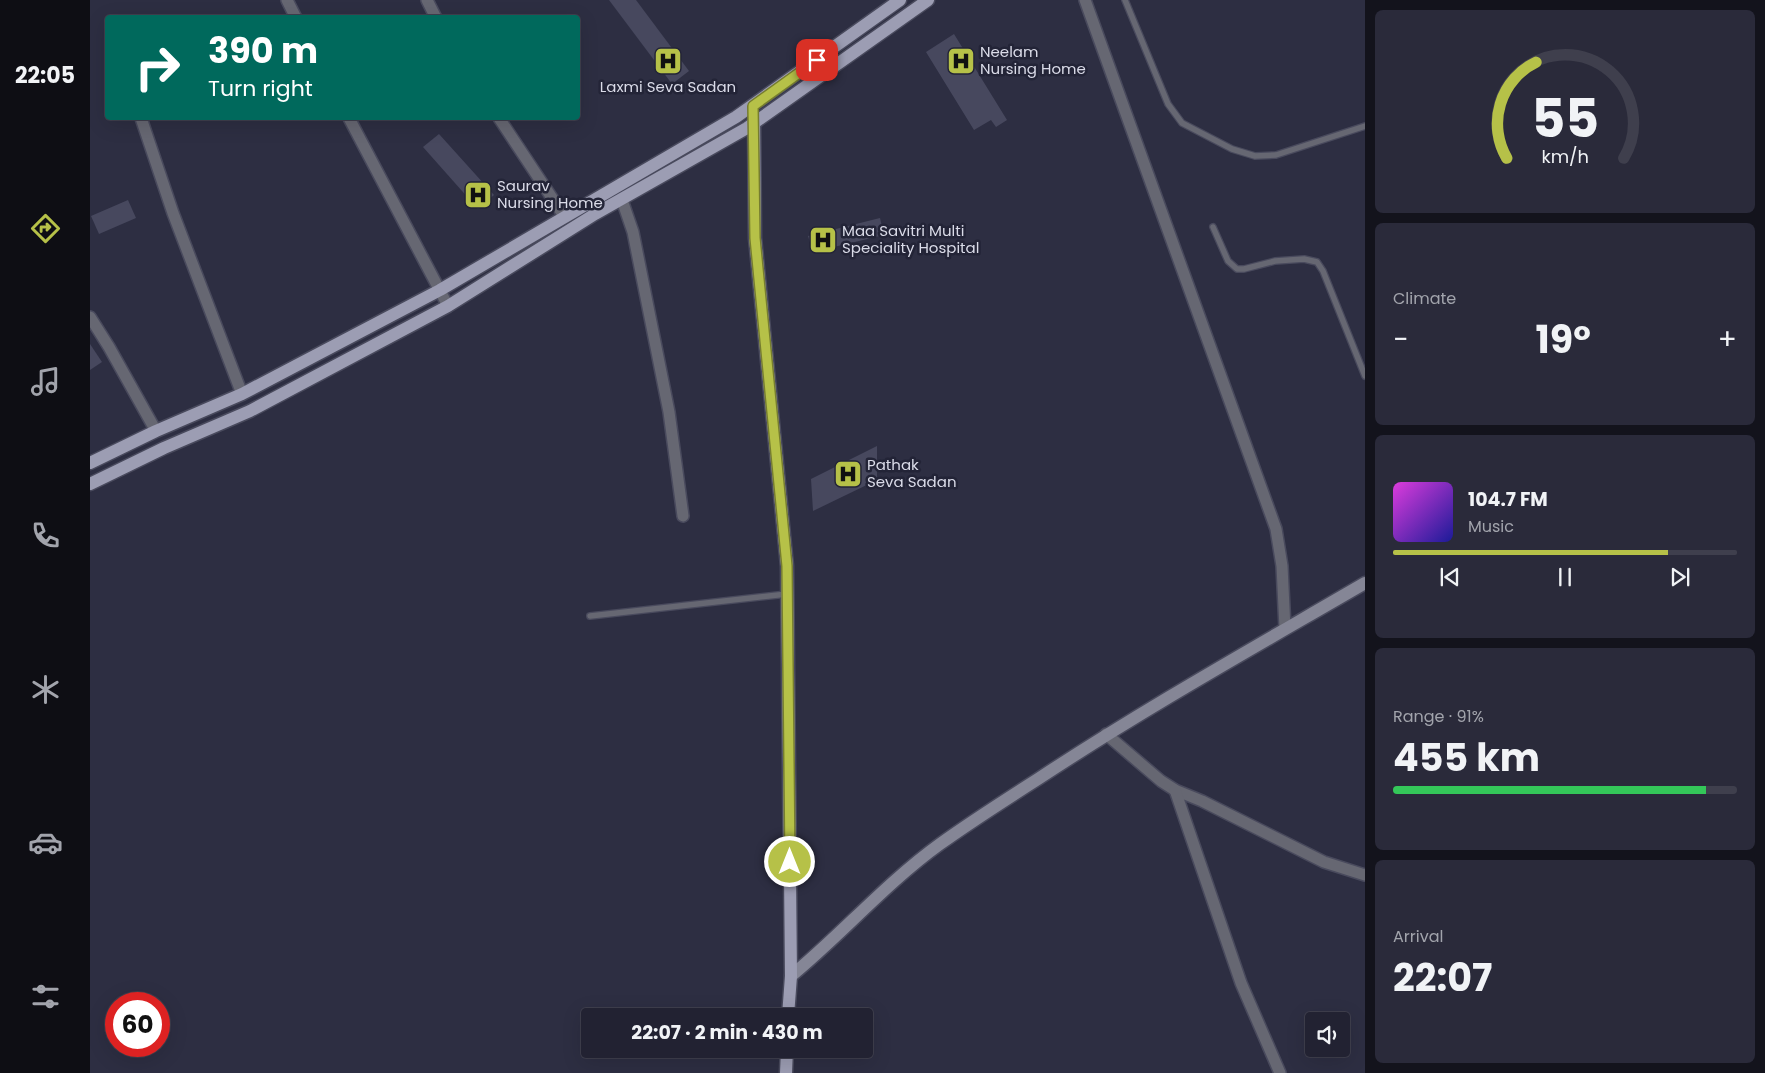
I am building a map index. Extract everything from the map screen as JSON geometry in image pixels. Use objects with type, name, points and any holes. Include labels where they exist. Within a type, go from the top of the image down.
[{"type":"main road","points":[[90,463],[156,431],[242,394],[440,290],[753,106],[898,0]]},
{"type":"main road","points":[[90,484],[164,448],[250,411],[448,306],[595,214],[755,123],[928,0]]},
{"type":"main road","points":[[753,106],[755,123],[755,238],[787,566],[791,976],[789,1008]]},
{"type":"main road","points":[[786,1073],[787,1058]]},
{"type":"street","points":[[287,0],[294,15]]},
{"type":"street","points":[[427,0],[434,15]]},
{"type":"street","points":[[1085,0],[1276,529],[1282,566],[1285,629]]},
{"type":"street","points":[[142,120],[173,212],[242,394]]},
{"type":"street","points":[[350,120],[448,306]]},
{"type":"street","points":[[500,120],[564,216]]},
{"type":"street","points":[[622,200],[633,232],[669,412],[683,516]]},
{"type":"street","points":[[90,317],[156,431]]},
{"type":"street","points":[[791,976],[833,940],[885,889],[940,844],[1106,734],[1365,582]]},
{"type":"street","points":[[1106,734],[1175,790],[1202,801],[1324,862],[1365,875]]},
{"type":"street","points":[[1175,790],[1241,983],[1280,1073]]},
{"type":"lane","points":[[1125,0],[1168,104],[1182,123],[1232,149],[1255,156],[1276,155],[1365,126]]},
{"type":"lane","points":[[1213,227],[1228,261],[1237,269],[1275,261],[1304,259],[1317,262],[1323,271],[1365,376]]},
{"type":"lane","points":[[590,616],[788,594]]},
{"type":"building","points":[[609,0],[636,0],[689,71],[672,84]]},
{"type":"building","points":[[954,34],[1007,120],[996,127],[991,120],[974,130],[926,52]]},
{"type":"building","points":[[439,134],[494,195],[478,209],[423,147]]},
{"type":"building","points":[[128,200],[136,218],[99,234],[91,216]]},
{"type":"building","points":[[880,218],[884,235],[813,252],[808,236]]},
{"type":"building","points":[[90,344],[102,362],[90,370]]},
{"type":"building","points":[[877,446],[877,480],[813,511],[811,479]]},
{"type":"place","name":"Laxmi Seva Sadan","points":[[668,61]]},
{"type":"place","name":"Neelam Nursing Home","points":[[961,61]]},
{"type":"place","name":"Saurav Nursing Home","points":[[478,195]]},
{"type":"place","name":"Maa Savitri Multi Speciality Hospital","points":[[823,240]]},
{"type":"place","name":"Pathak Seva Sadan","points":[[848,474]]},
{"type":"route","points":[[790,862],[787,566],[755,238],[755,123],[753,106],[817,60]]}]
